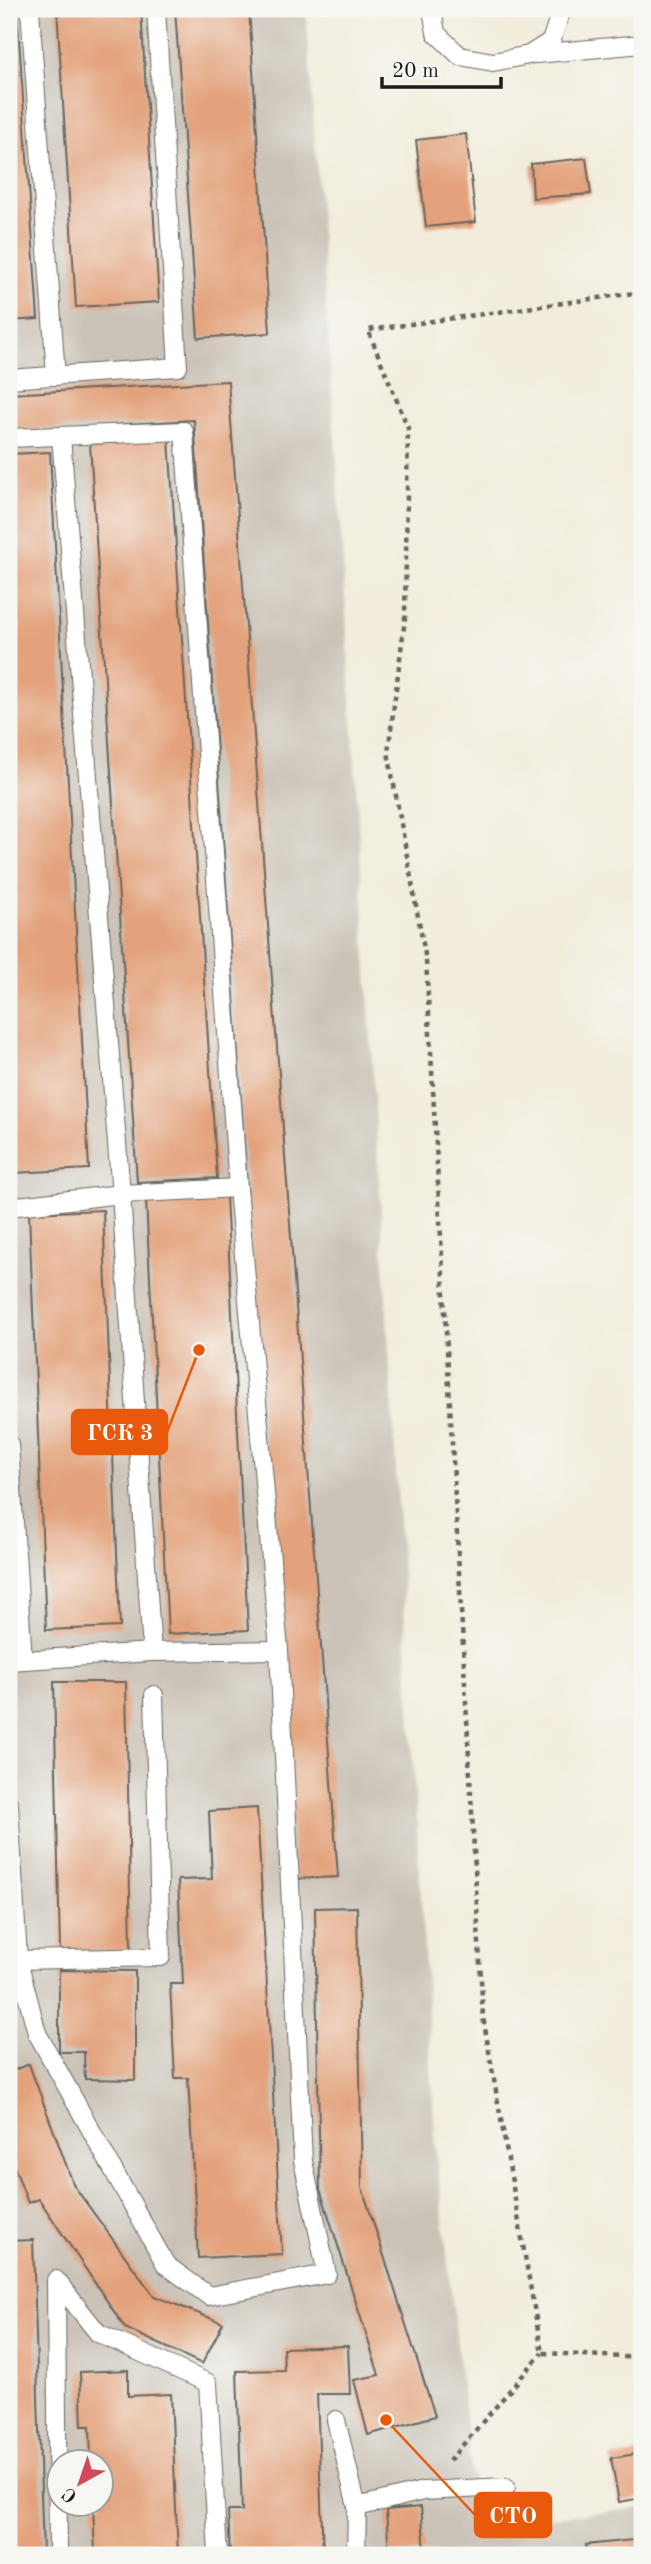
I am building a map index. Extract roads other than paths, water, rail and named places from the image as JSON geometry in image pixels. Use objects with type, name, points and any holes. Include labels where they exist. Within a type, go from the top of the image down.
[{"type":"lane","points":[[30,9],[55,376]]},
{"type":"lane","points":[[9,379],[178,367],[156,9]]},
{"type":"lane","points":[[432,9],[436,33],[460,56],[493,62],[529,55],[642,44]]},
{"type":"lane","points":[[529,55],[551,41],[562,9]]},
{"type":"lane","points":[[9,438],[184,431],[238,1188],[279,1650],[303,2161],[327,2274],[209,2296],[166,2265],[37,2034],[18,1960],[9,1804]]},
{"type":"lane","points":[[61,436],[121,1194],[152,1651]]},
{"type":"lane","points":[[9,1208],[121,1194],[238,1188]]},
{"type":"lane","points":[[9,1444],[16,1661],[152,1651],[279,1650]]},
{"type":"lane","points":[[18,1960],[161,1957],[155,1695]]},
{"type":"lane","points":[[58,2555],[56,2280],[98,2333],[208,2384],[218,2555]]},
{"type":"lane","points":[[336,2420],[357,2507],[356,2555]]},
{"type":"lane","points":[[357,2507],[423,2491],[506,2487]]},
{"type":"place","name":"ГСК 3","points":[[199,1350]]},
{"type":"place","name":"СТО","points":[[386,2420]]}]
